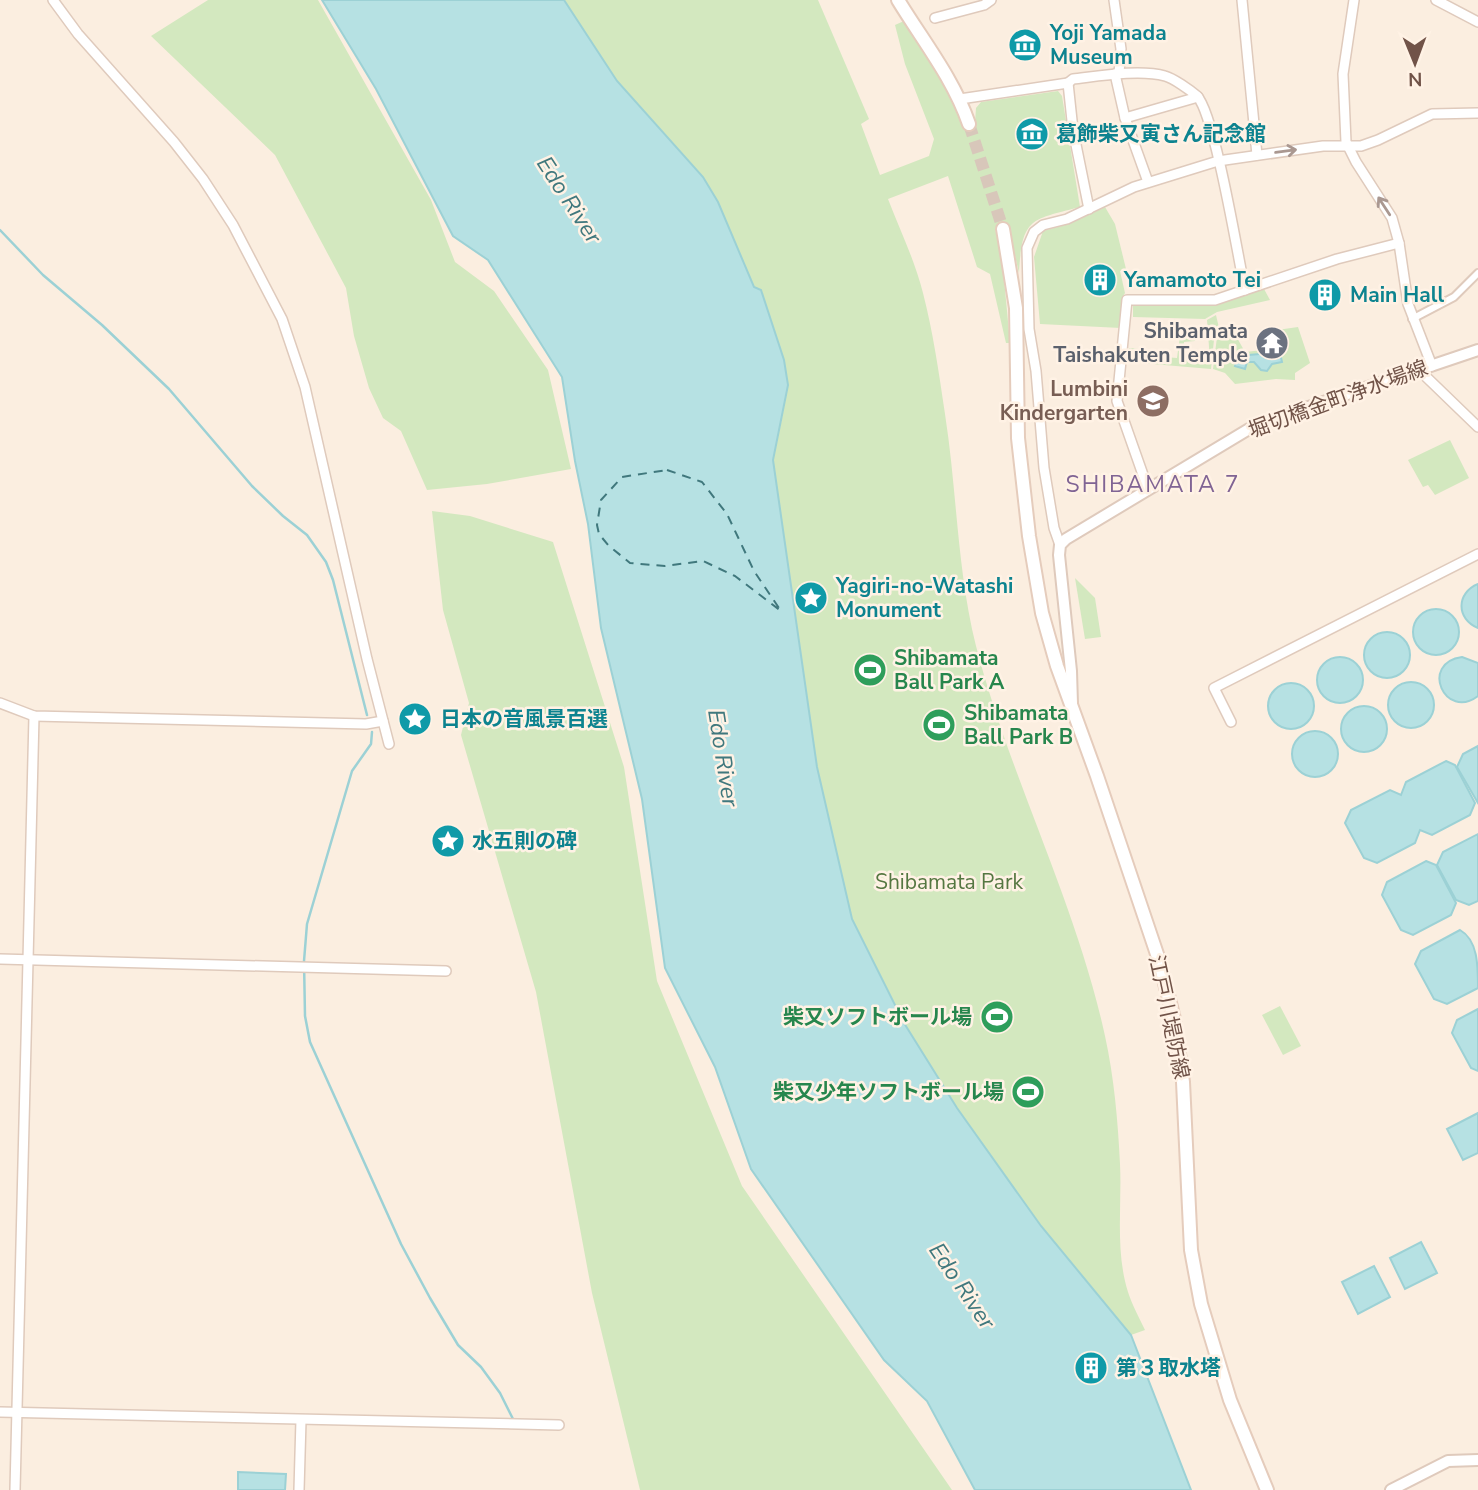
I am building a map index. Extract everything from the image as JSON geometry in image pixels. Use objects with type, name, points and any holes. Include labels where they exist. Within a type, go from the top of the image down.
[{"type":"main road","points":[[898,0],[935,55],[960,99],[969,124]]},
{"type":"main road","points":[[1003,229],[1016,308],[1017,438],[1028,536],[1046,632],[1072,704]]},
{"type":"main road","name":"江戸川堤防線","points":[[1072,704],[1146,918],[1174,1018],[1184,1093],[1191,1250],[1200,1304],[1230,1400],[1267,1490]]},
{"type":"street","points":[[53,0],[87,45],[174,142],[203,179],[233,225],[282,319],[305,387],[389,744]]},
{"type":"street","points":[[935,18],[984,5],[991,0]]},
{"type":"street","points":[[1114,0],[1121,49],[1117,74],[1125,118],[1148,182]]},
{"type":"street","points":[[1242,0],[1256,155]]},
{"type":"street","points":[[1354,0],[1343,74],[1346,142],[1392,218],[1412,319],[1432,366]]},
{"type":"street","points":[[1436,0],[1478,22]]},
{"type":"street","points":[[960,99],[1117,74],[1166,76],[1198,97],[1208,120],[1218,161],[1245,290]]},
{"type":"street","points":[[1068,83],[1073,130],[1089,209]]},
{"type":"street","points":[[1125,118],[1198,97]]},
{"type":"street","points":[[1060,545],[1054,528],[1044,468],[1036,371],[1029,329],[1027,248],[1034,232],[1042,225],[1065,220],[1148,182],[1218,161],[1323,146],[1361,146],[1432,114],[1478,113]]},
{"type":"street","points":[[1148,489],[1117,401],[1127,300],[1215,300],[1337,259],[1399,243]]},
{"type":"street","points":[[1412,319],[1454,297],[1478,273]]},
{"type":"street","name":"堀切橋金町浄水場線","points":[[1060,545],[1224,442],[1270,420],[1478,350]]},
{"type":"street","points":[[1419,370],[1478,427]]},
{"type":"street","name":"江戸川堤防線","points":[[1060,545],[1072,704]]},
{"type":"street","points":[[1231,722],[1214,688],[1478,554]]},
{"type":"street","points":[[0,703],[34,716],[366,724],[383,721]]},
{"type":"street","points":[[15,1490],[34,716]]},
{"type":"street","points":[[0,959],[446,971]]},
{"type":"street","points":[[0,1412],[559,1425]]},
{"type":"street","points":[[299,1490],[301,1420]]},
{"type":"street","points":[[1391,1490],[1448,1461],[1478,1460]]},
{"type":"green space","points":[[208,0],[318,0],[431,200],[455,262],[494,291],[548,370],[571,469],[487,484],[427,490],[401,431],[383,418],[369,388],[354,336],[346,288],[275,155],[151,36]]},
{"type":"green space","name":"Shibamata Park","points":[[564,0],[818,0],[869,119],[861,124],[880,175],[929,156],[934,139],[905,64],[895,25],[904,21],[942,79],[964,126],[975,122],[976,108],[981,102],[1058,91],[1062,96],[1080,207],[1050,215],[1032,224],[1023,241],[1019,273],[1008,225],[995,228],[1003,268],[1010,343],[1006,343],[990,274],[977,267],[948,176],[888,199],[920,281],[933,338],[949,443],[965,589],[976,646],[1006,744],[1077,937],[1105,1036],[1118,1132],[1124,1276],[1145,1330],[1131,1335],[1041,1226],[957,1108],[904,1023],[852,919],[817,767],[773,460],[788,385],[784,360],[761,290],[754,287],[718,202],[703,177],[617,81]]},
{"type":"green space","points":[[1105,207],[1115,224],[1126,269],[1120,271],[1125,293],[1121,328],[1040,324],[1034,257],[1043,231],[1069,224]]},
{"type":"green space","points":[[1264,289],[1270,300],[1217,312],[1205,319],[1133,317],[1133,306],[1217,305]]},
{"type":"green space","points":[[1216,315],[1219,328],[1215,330],[1211,369],[1129,362],[1129,348],[1140,349],[1140,355],[1177,358],[1180,336],[1196,336],[1195,341],[1184,342],[1184,359],[1210,360],[1207,320]]},
{"type":"green space","points":[[1298,327],[1310,363],[1295,373],[1295,380],[1276,379],[1235,384],[1225,373],[1213,369],[1218,329],[1226,330],[1230,337],[1236,336],[1245,352],[1273,349],[1270,331]]},
{"type":"green space","points":[[1450,440],[1469,478],[1435,495],[1428,485],[1423,487],[1408,460]]},
{"type":"green space","points":[[432,511],[470,516],[553,542],[624,767],[657,981],[742,1186],[952,1490],[640,1490],[592,1293],[536,992],[461,735],[469,703],[443,610]]},
{"type":"green space","points":[[1075,578],[1095,598],[1101,637],[1085,639]]},
{"type":"green space","points":[[1280,1006],[1301,1046],[1283,1055],[1262,1015]]},
{"type":"water","name":"Edo River","points":[[322,0],[564,0],[617,81],[703,177],[718,202],[754,287],[761,290],[784,360],[788,385],[773,460],[817,767],[852,919],[904,1023],[957,1108],[1041,1226],[1131,1335],[1191,1490],[975,1490],[927,1401],[884,1360],[751,1169],[715,1067],[665,968],[642,799],[601,628],[588,524],[562,377],[488,260],[453,236],[376,89]]},
{"type":"water","points":[[1280,353],[1282,362],[1272,364],[1267,371],[1261,370],[1254,362],[1247,362],[1245,369],[1235,366],[1238,358],[1242,356]]},
{"type":"water","points":[[1478,584],[1478,628],[1466,619],[1462,606],[1466,593]]},
{"type":"water","points":[[1436,609],[1452,616],[1459,632],[1452,648],[1436,655],[1420,648],[1413,632],[1420,616]]},
{"type":"water","points":[[1387,632],[1403,639],[1410,655],[1403,671],[1387,678],[1371,671],[1364,655],[1371,639]]},
{"type":"water","points":[[1340,657],[1356,664],[1363,680],[1356,696],[1340,703],[1324,696],[1317,680],[1324,664]]},
{"type":"water","points":[[1462,657],[1478,663],[1478,696],[1466,702],[1447,696],[1439,679],[1442,669],[1449,661]]},
{"type":"water","points":[[1411,682],[1427,689],[1434,705],[1427,721],[1411,728],[1395,721],[1388,705],[1395,689]]},
{"type":"water","points":[[1291,683],[1307,690],[1314,706],[1307,722],[1291,729],[1275,722],[1268,706],[1275,690]]},
{"type":"water","points":[[1364,706],[1380,713],[1387,729],[1380,745],[1364,752],[1348,745],[1341,729],[1348,713]]},
{"type":"water","points":[[1315,731],[1331,738],[1338,754],[1331,770],[1315,777],[1299,770],[1292,754],[1299,738]]},
{"type":"water","points":[[1478,746],[1478,803],[1457,767],[1463,754]]},
{"type":"water","points":[[1446,761],[1455,765],[1475,803],[1470,815],[1432,835],[1420,830],[1415,843],[1377,863],[1364,858],[1345,823],[1351,810],[1390,790],[1401,795],[1406,782]]},
{"type":"water","points":[[1478,834],[1478,901],[1469,905],[1456,900],[1437,865],[1443,852]]},
{"type":"water","points":[[1426,861],[1436,865],[1456,903],[1451,915],[1413,935],[1401,930],[1382,895],[1387,882]]},
{"type":"water","points":[[1460,930],[1474,947],[1478,988],[1447,1004],[1434,999],[1415,964],[1421,951]]},
{"type":"water","points":[[1478,1009],[1478,1071],[1471,1068],[1452,1033],[1457,1020]]},
{"type":"water","points":[[1478,1113],[1478,1153],[1463,1160],[1447,1129]]},
{"type":"water","points":[[1421,1242],[1437,1273],[1405,1289],[1390,1258]]},
{"type":"water","points":[[1374,1266],[1390,1297],[1358,1314],[1342,1282]]},
{"type":"water","points":[[238,1472],[286,1474],[285,1490],[238,1490]]},
{"type":"waterway","points":[[0,230],[43,275],[102,325],[169,389],[252,486],[307,535],[326,562],[333,580],[367,715]]},
{"type":"waterway","points":[[372,732],[371,744],[352,771],[307,924],[304,961],[305,1016],[310,1042],[401,1244],[430,1298],[458,1345],[481,1367],[500,1393],[513,1419]]},
{"type":"ferry route","points":[[667,470],[702,482],[727,514],[754,571],[781,611],[735,576],[703,561],[665,566],[630,563],[599,534],[597,525],[601,500],[622,477],[667,470]]},
{"type":"tunnel","points":[[969,124],[1003,229]]},
{"type":"place","name":"Yoji Yamada Museum","points":[[1025,45]]},
{"type":"place","name":"葛飾柴又寅さん記念館","points":[[1032,134]]},
{"type":"place","name":"Yamamoto Tei","points":[[1100,280]]},
{"type":"place","name":"Main Hall","points":[[1325,295]]},
{"type":"place","name":"Shibamata Taishakuten Temple","points":[[1272,343]]},
{"type":"place","name":"Lumbini Kindergarten","points":[[1153,401]]},
{"type":"place","name":"Yagiri-no-Watashi Monument","points":[[811,598]]},
{"type":"place","name":"Shibamata Ball Park A","points":[[870,670]]},
{"type":"place","name":"日本の音風景百選","points":[[415,719]]},
{"type":"place","name":"Shibamata Ball Park B","points":[[939,725]]},
{"type":"place","name":"水五則の碑","points":[[448,841]]},
{"type":"place","name":"柴又ソフトボール場","points":[[997,1017]]},
{"type":"place","name":"柴又少年ソフトボール場","points":[[1028,1092]]},
{"type":"place","name":"第３取水塔","points":[[1091,1368]]},
{"type":"district","name":"SHIBAMATA 7","points":[[1153,484]]}]
